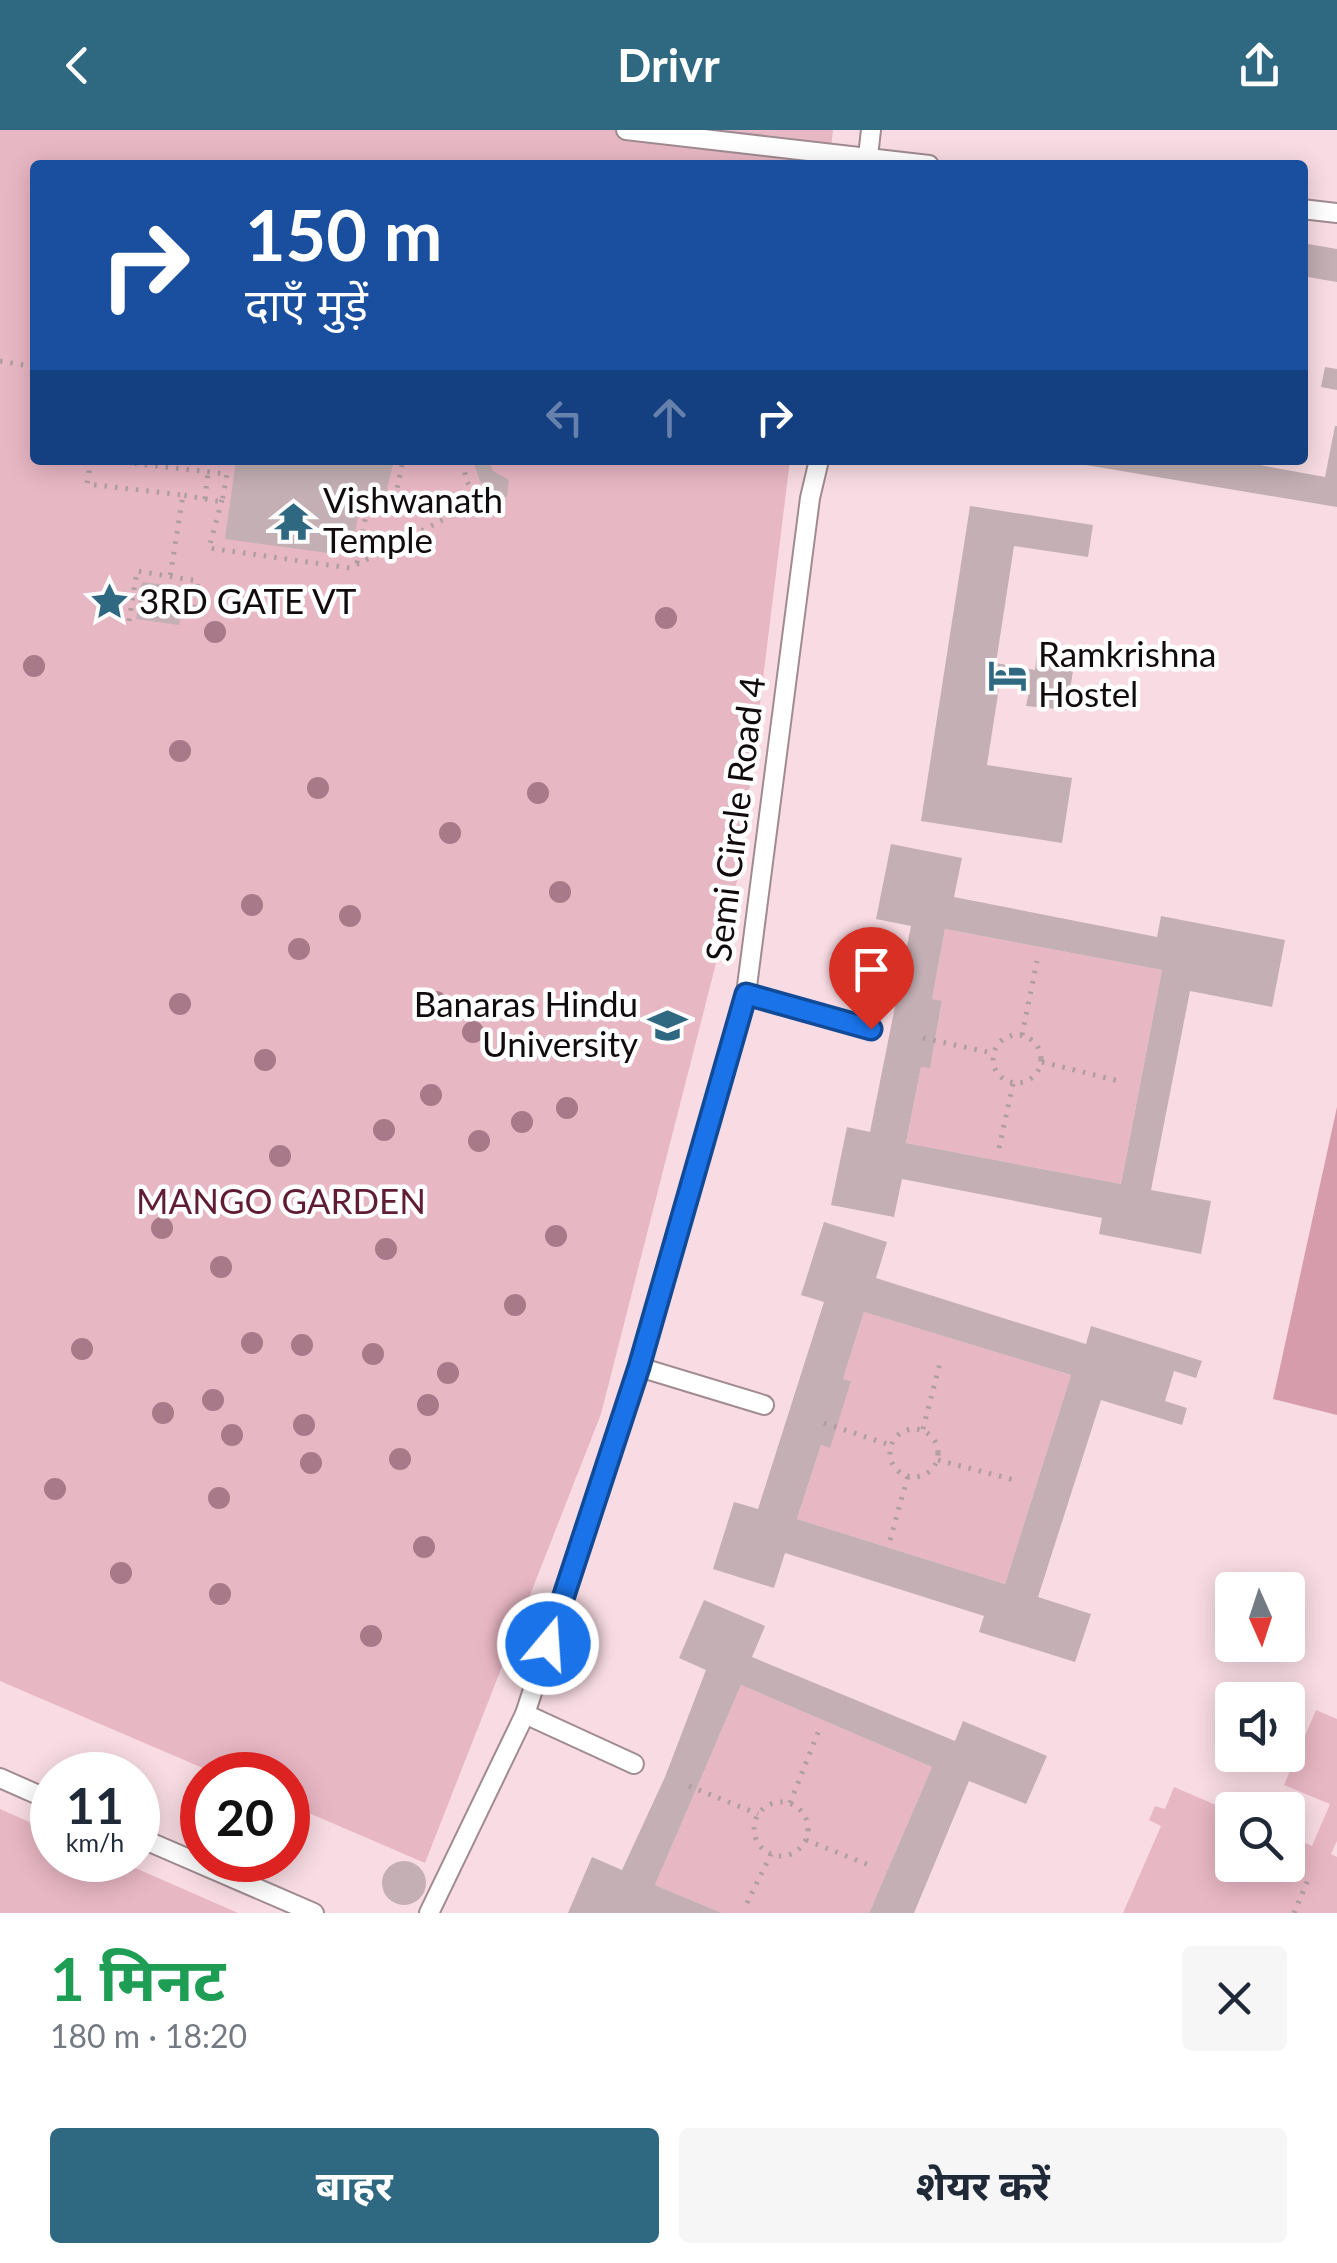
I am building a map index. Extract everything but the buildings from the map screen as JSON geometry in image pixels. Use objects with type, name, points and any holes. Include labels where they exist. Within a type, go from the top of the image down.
[{"type":"lane","points":[[626,130],[859,160]]},
{"type":"lane","points":[[867,160],[870,130]]},
{"type":"lane","points":[[1308,210],[1337,214]]},
{"type":"lane","name":"Semi Circle Road 4","points":[[429,1913],[524,1714],[639,1367],[746,994],[810,498],[818,465]]},
{"type":"lane","points":[[746,994],[871,1029]]},
{"type":"lane","points":[[639,1367],[764,1405]]},
{"type":"lane","points":[[524,1714],[634,1764]]},
{"type":"lane","points":[[0,1778],[30,1791]]},
{"type":"lane","points":[[160,1846],[314,1913]]},
{"type":"path","points":[[0,361],[30,366]]},
{"type":"path","points":[[90,465],[87,484],[222,500]]},
{"type":"path","points":[[147,465],[226,474],[209,548],[350,568],[480,501],[466,480],[464,465]]},
{"type":"path","points":[[358,563],[368,509],[392,512],[402,465]]},
{"type":"path","points":[[206,499],[208,472]]},
{"type":"path","points":[[170,577],[183,495]]},
{"type":"path","points":[[129,621],[137,571],[198,581],[193,624]]},
{"type":"path","points":[[1022,1035],[1037,960]]},
{"type":"path","points":[[1022,1035],[1037,1045],[1042,1062],[1032,1079],[1013,1084],[996,1073],[992,1053],[1004,1038],[1022,1035]]},
{"type":"path","points":[[923,1038],[992,1053]]},
{"type":"path","points":[[1042,1062],[1123,1082]]},
{"type":"path","points":[[999,1148],[1013,1084]]},
{"type":"path","points":[[923,1429],[941,1358]]},
{"type":"path","points":[[824,1423],[890,1445]]},
{"type":"path","points":[[923,1429],[936,1442],[938,1460],[926,1474],[908,1476],[892,1464],[890,1445],[903,1430],[923,1429]]},
{"type":"path","points":[[938,1460],[1014,1480]]},
{"type":"path","points":[[890,1540],[908,1476]]},
{"type":"path","points":[[790,1804],[819,1730]]},
{"type":"path","points":[[690,1786],[758,1814]]},
{"type":"path","points":[[778,1802],[790,1804],[806,1818],[806,1840],[791,1854],[771,1854],[754,1837],[758,1814],[778,1802]]},
{"type":"path","points":[[806,1840],[874,1867]]},
{"type":"path","points":[[747,1902],[771,1854]]},
{"type":"path","points":[[1294,1913],[1308,1880]]},
{"type":"shaded area","name":"Banaras Hindu University","points":[[0,130],[1337,130],[1337,1913],[0,1913]]},
{"type":"shaded area","points":[[1337,1107],[1337,1415],[1273,1399]]},
{"type":"green space","name":"MANGO GARDEN","points":[[0,130],[833,130],[830,160],[30,160],[30,465],[789,465],[739,873],[601,1414],[425,1863],[310,1813],[310,1752],[180,1752],[180,1758],[0,1681]]},
{"type":"green space","points":[[945,929],[1162,970],[1121,1184],[906,1143],[921,1067],[930,1067],[942,1002],[932,999]]},
{"type":"green space","points":[[864,1312],[1071,1375],[1005,1584],[797,1519],[821,1445],[829,1447],[850,1381],[843,1379]]},
{"type":"green space","points":[[741,1685],[932,1767],[869,1913],[722,1913],[655,1885]]},
{"type":"green space","points":[[1316,1710],[1337,1719],[1337,1841],[1331,1854],[1337,1857],[1337,1913],[1123,1913],[1161,1826],[1149,1820],[1155,1806],[1165,1809],[1174,1787],[1215,1805],[1215,1882],[1305,1882],[1305,1843],[1312,1846],[1330,1804],[1284,1785],[1290,1772],[1305,1772],[1305,1736]]},
{"type":"green space","points":[[0,1809],[30,1822],[30,1882],[160,1882],[160,1879],[238,1913],[0,1913]]},
{"type":"place","name":"Vishwanath Temple","points":[[293,521]]},
{"type":"place","name":"3RD GATE VT","points":[[109,602]]},
{"type":"place","name":"Ramkrishna Hostel","points":[[1008,675]]},
{"type":"place","name":"Banaras Hindu University","points":[[668,1025]]},
{"type":"route","points":[[548,1644],[639,1367],[746,994],[871,1029]]}]
